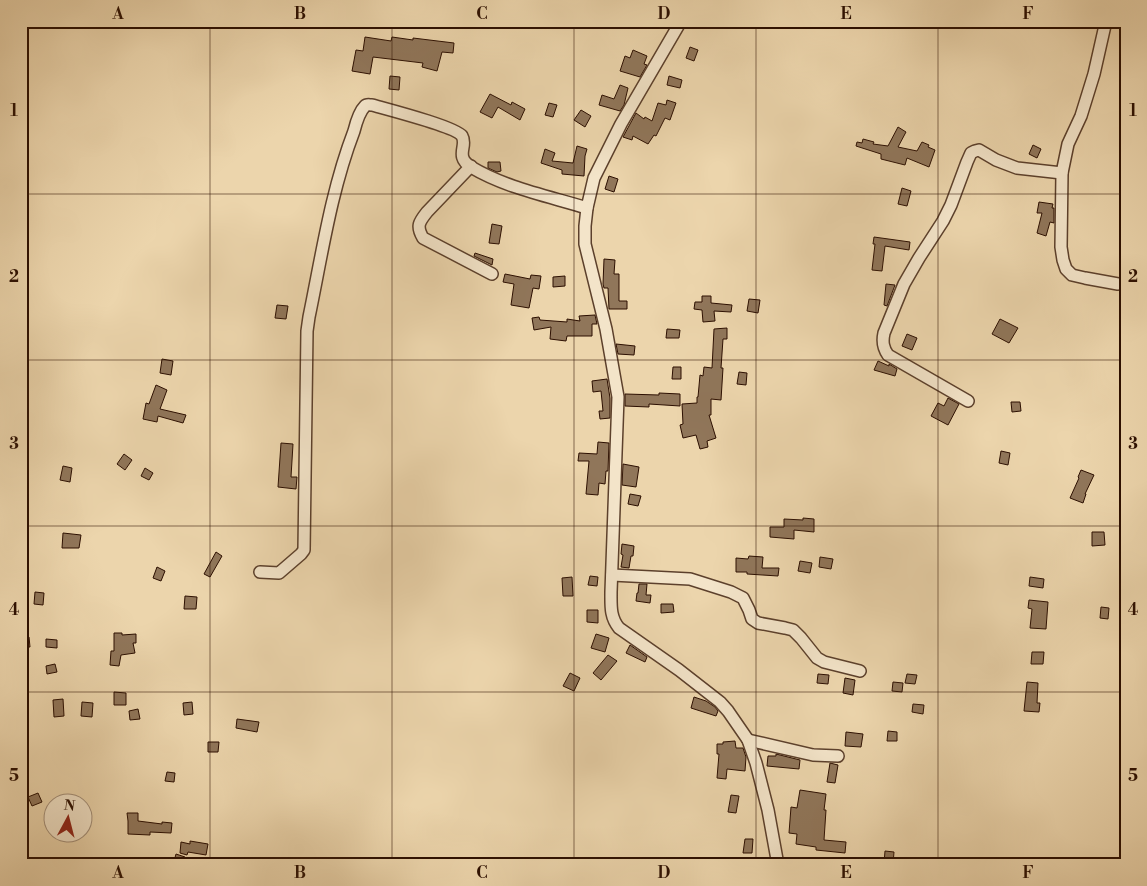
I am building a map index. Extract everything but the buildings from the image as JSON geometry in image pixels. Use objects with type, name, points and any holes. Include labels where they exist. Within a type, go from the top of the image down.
[{"type":"street","points":[[681,21],[621,124],[594,178],[587,208],[585,244],[606,329],[618,397],[611,592],[613,620],[619,628],[679,670],[720,702],[748,740],[768,810],[778,865]]},
{"type":"street","points":[[1106,21],[1094,74],[1081,116],[1068,144],[1062,173],[1061,248],[1066,270],[1072,275],[1118,284]]},
{"type":"street","points":[[260,572],[279,573],[304,550],[308,324],[334,191],[347,148],[362,110],[367,105],[372,105],[458,132],[463,139],[463,159],[471,166],[511,185],[587,208]]},
{"type":"street","points":[[968,401],[888,355],[884,349],[884,334],[904,284],[943,220],[967,162],[975,150],[979,150],[996,160],[1017,168],[1062,173]]},
{"type":"street","points":[[471,166],[427,212],[421,219],[419,226],[422,238],[492,274]]},
{"type":"street","points":[[612,575],[690,579],[731,592],[742,598],[750,610],[752,618],[758,624],[793,630],[817,658],[824,662],[860,671]]},
{"type":"street","points":[[748,740],[804,753],[838,756]]}]
